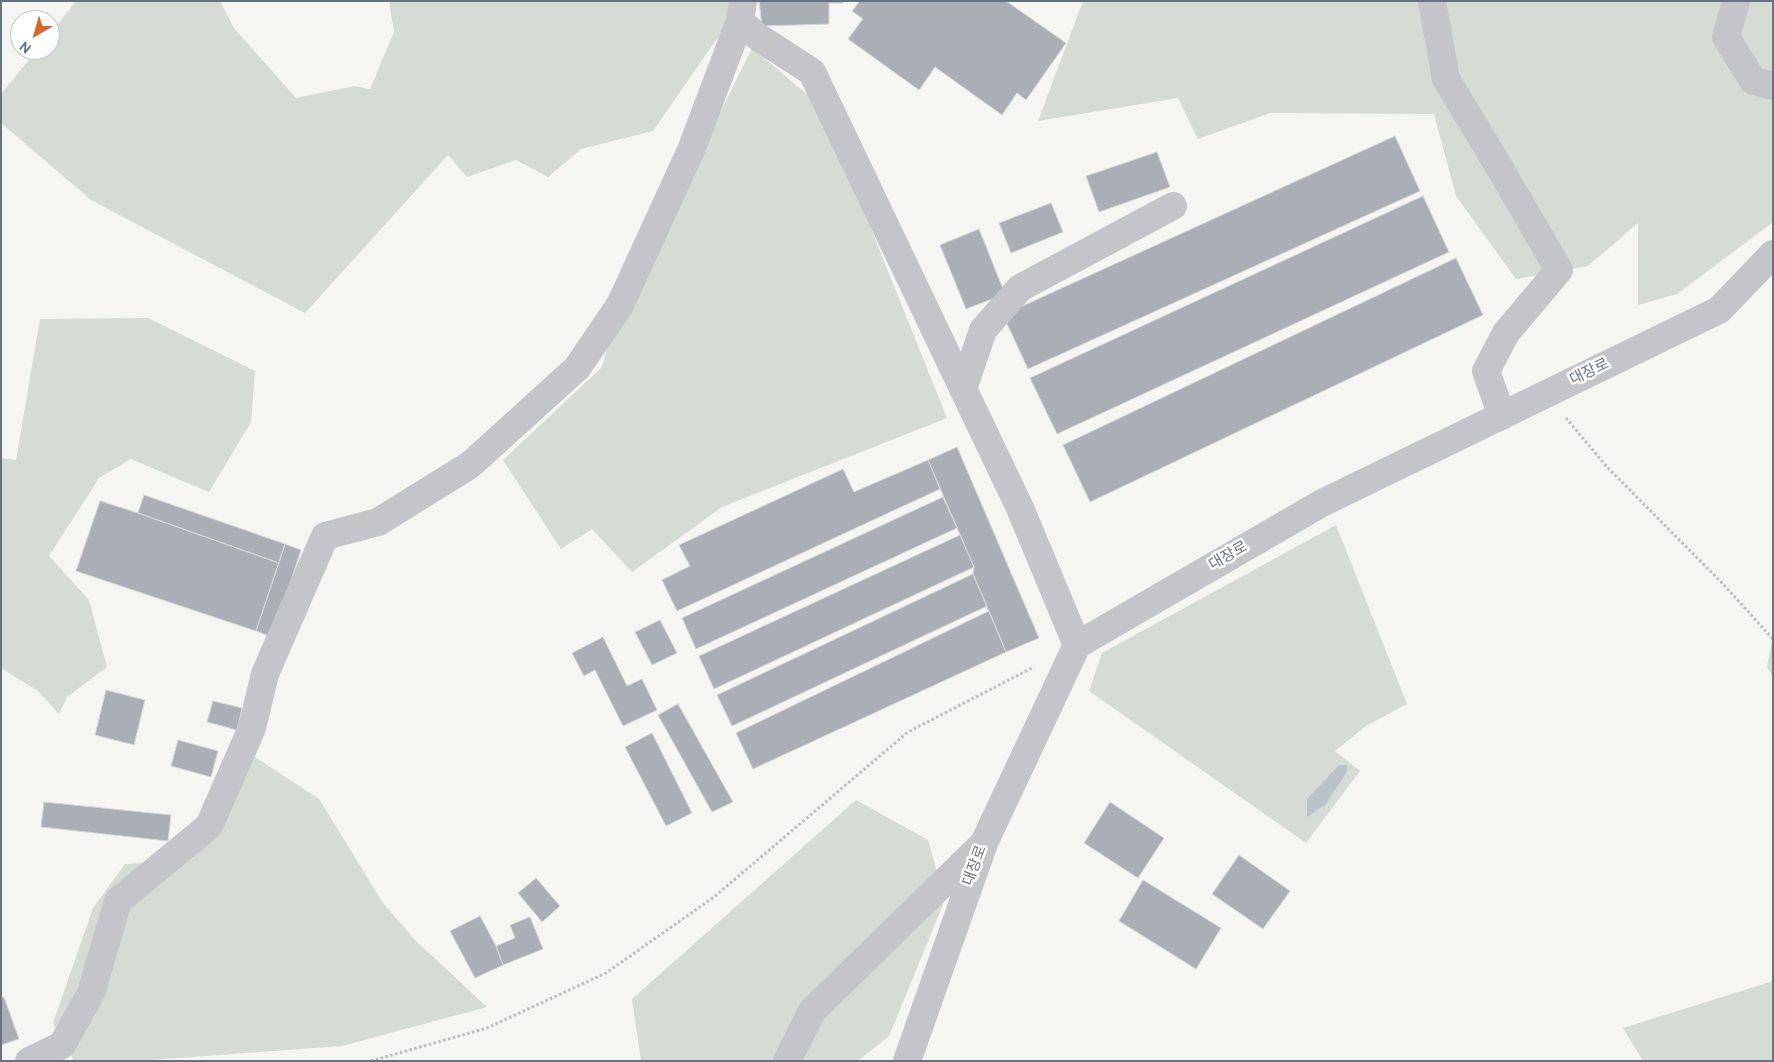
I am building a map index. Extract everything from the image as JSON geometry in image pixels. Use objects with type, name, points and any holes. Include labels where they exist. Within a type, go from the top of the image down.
[{"type":"street","points":[[1432,1],[1446,79],[1559,270],[1506,333],[1486,371],[1502,416]]},
{"type":"street","points":[[1736,1],[1726,37],[1753,81],[1773,86]]},
{"type":"street","points":[[742,11],[758,37],[812,72],[1020,508],[1077,645]]},
{"type":"street","points":[[29,1061],[62,1045],[91,993],[118,901],[209,826],[252,728],[265,674],[325,536],[378,522],[470,464],[577,368],[620,305],[691,150],[742,11]]},
{"type":"street","points":[[963,389],[983,330],[1020,288],[1173,206]]},
{"type":"street","name":"대장로","points":[[907,1061],[984,843],[1077,645],[1322,503],[1719,310],[1773,254]]},
{"type":"street","points":[[787,1061],[812,1011],[984,843]]},
{"type":"path","points":[[1546,394],[1607,467],[1723,584],[1773,639]]},
{"type":"path","points":[[371,1061],[487,1028],[606,973],[714,897],[908,732],[1077,645]]},
{"type":"shaded area","points":[[76,1],[220,1],[234,28],[296,98],[355,86],[370,89],[394,32],[389,1],[734,1],[729,27],[716,40],[653,131],[581,149],[548,177],[516,160],[467,177],[448,155],[305,313],[91,200],[1,123],[1,94],[29,60],[60,60],[60,21]]},
{"type":"shaded area","points":[[1083,1],[1773,1],[1773,222],[1677,294],[1638,305],[1638,223],[1588,266],[1516,279],[1456,196],[1434,114],[1270,113],[1198,139],[1178,98],[1038,121]]},
{"type":"shaded area","points":[[752,48],[822,107],[947,418],[722,507],[632,572],[592,529],[561,549],[503,460],[602,367],[611,335]]},
{"type":"shaded area","points":[[148,318],[255,371],[251,422],[209,492],[131,459],[99,478],[49,556],[89,600],[107,667],[67,697],[59,714],[38,691],[1,668],[1,458],[16,460],[40,319]]},
{"type":"shaded area","points":[[1336,525],[1407,704],[1366,726],[1335,751],[1360,771],[1306,843],[1089,691],[1102,653]]},
{"type":"shaded area","points":[[1773,635],[1773,677],[1767,667]]},
{"type":"shaded area","points":[[252,755],[319,799],[383,903],[416,941],[487,1007],[342,1046],[137,1061],[74,1061],[53,1023],[93,908],[125,864],[145,863],[217,807]]},
{"type":"shaded area","points":[[1339,765],[1347,765],[1347,772],[1325,805],[1307,817],[1307,799]]},
{"type":"shaded area","points":[[856,800],[928,840],[945,900],[889,1036],[858,1061],[641,1061],[632,999]]},
{"type":"shaded area","points":[[1773,981],[1773,1061],[1643,1061],[1623,1028]]},
{"type":"building","points":[[759,1],[843,1],[843,3],[829,3],[829,24],[762,26]]},
{"type":"building","points":[[860,1],[1006,1],[1066,43],[1026,100],[1017,93],[1002,115],[935,67],[919,90],[848,39],[863,19],[852,11]]},
{"type":"building","points":[[1395,136],[1420,191],[1028,369],[1003,315]]},
{"type":"building","points":[[1157,152],[1170,187],[1099,212],[1086,176]]},
{"type":"building","points":[[1423,196],[1449,252],[1057,434],[1030,378]]},
{"type":"building","points":[[1051,203],[1063,232],[1011,253],[999,223]]},
{"type":"building","points":[[979,229],[1005,294],[966,309],[940,245]]},
{"type":"building","points":[[1456,258],[1483,315],[1090,502],[1063,445]]},
{"type":"building","points":[[957,447],[1039,638],[1006,652],[973,574],[974,567],[928,460]]},
{"type":"building","points":[[928,460],[940,489],[677,611],[662,580],[690,566],[679,545],[843,469],[854,492]]},
{"type":"building","points":[[144,495],[285,544],[279,563],[138,513]]},
{"type":"building","points":[[943,497],[957,528],[696,649],[682,618]]},
{"type":"building","points":[[100,501],[279,563],[256,631],[76,571]]},
{"type":"building","points":[[960,535],[974,567],[714,689],[699,656]]},
{"type":"building","points":[[285,544],[301,550],[272,637],[256,631]]},
{"type":"building","points":[[973,574],[987,606],[732,726],[717,695]]},
{"type":"building","points":[[989,611],[1006,652],[753,769],[736,733]]},
{"type":"building","points":[[660,620],[677,653],[652,665],[635,632]]},
{"type":"building","points":[[603,637],[627,686],[642,679],[657,710],[623,726],[595,670],[584,676],[572,653]]},
{"type":"building","points":[[106,690],[145,700],[134,745],[95,735]]},
{"type":"building","points":[[213,701],[242,708],[237,730],[207,722]]},
{"type":"building","points":[[678,704],[733,802],[712,812],[658,715]]},
{"type":"building","points":[[652,733],[692,813],[666,826],[625,747]]},
{"type":"building","points":[[178,740],[218,751],[211,777],[171,766]]},
{"type":"building","points":[[44,802],[171,815],[168,841],[41,827]]},
{"type":"building","points":[[1110,802],[1164,838],[1138,878],[1084,843]]},
{"type":"building","points":[[1239,855],[1290,891],[1263,929],[1212,894]]},
{"type":"building","points":[[536,878],[560,906],[542,922],[518,893]]},
{"type":"building","points":[[1143,880],[1221,928],[1196,969],[1119,921]]},
{"type":"building","points":[[480,916],[496,946],[503,965],[475,978],[450,931]]},
{"type":"building","points":[[530,917],[543,949],[503,965],[496,946],[515,938],[510,925]]},
{"type":"building","points":[[4,997],[19,1039],[1,1045],[1,998]]}]
